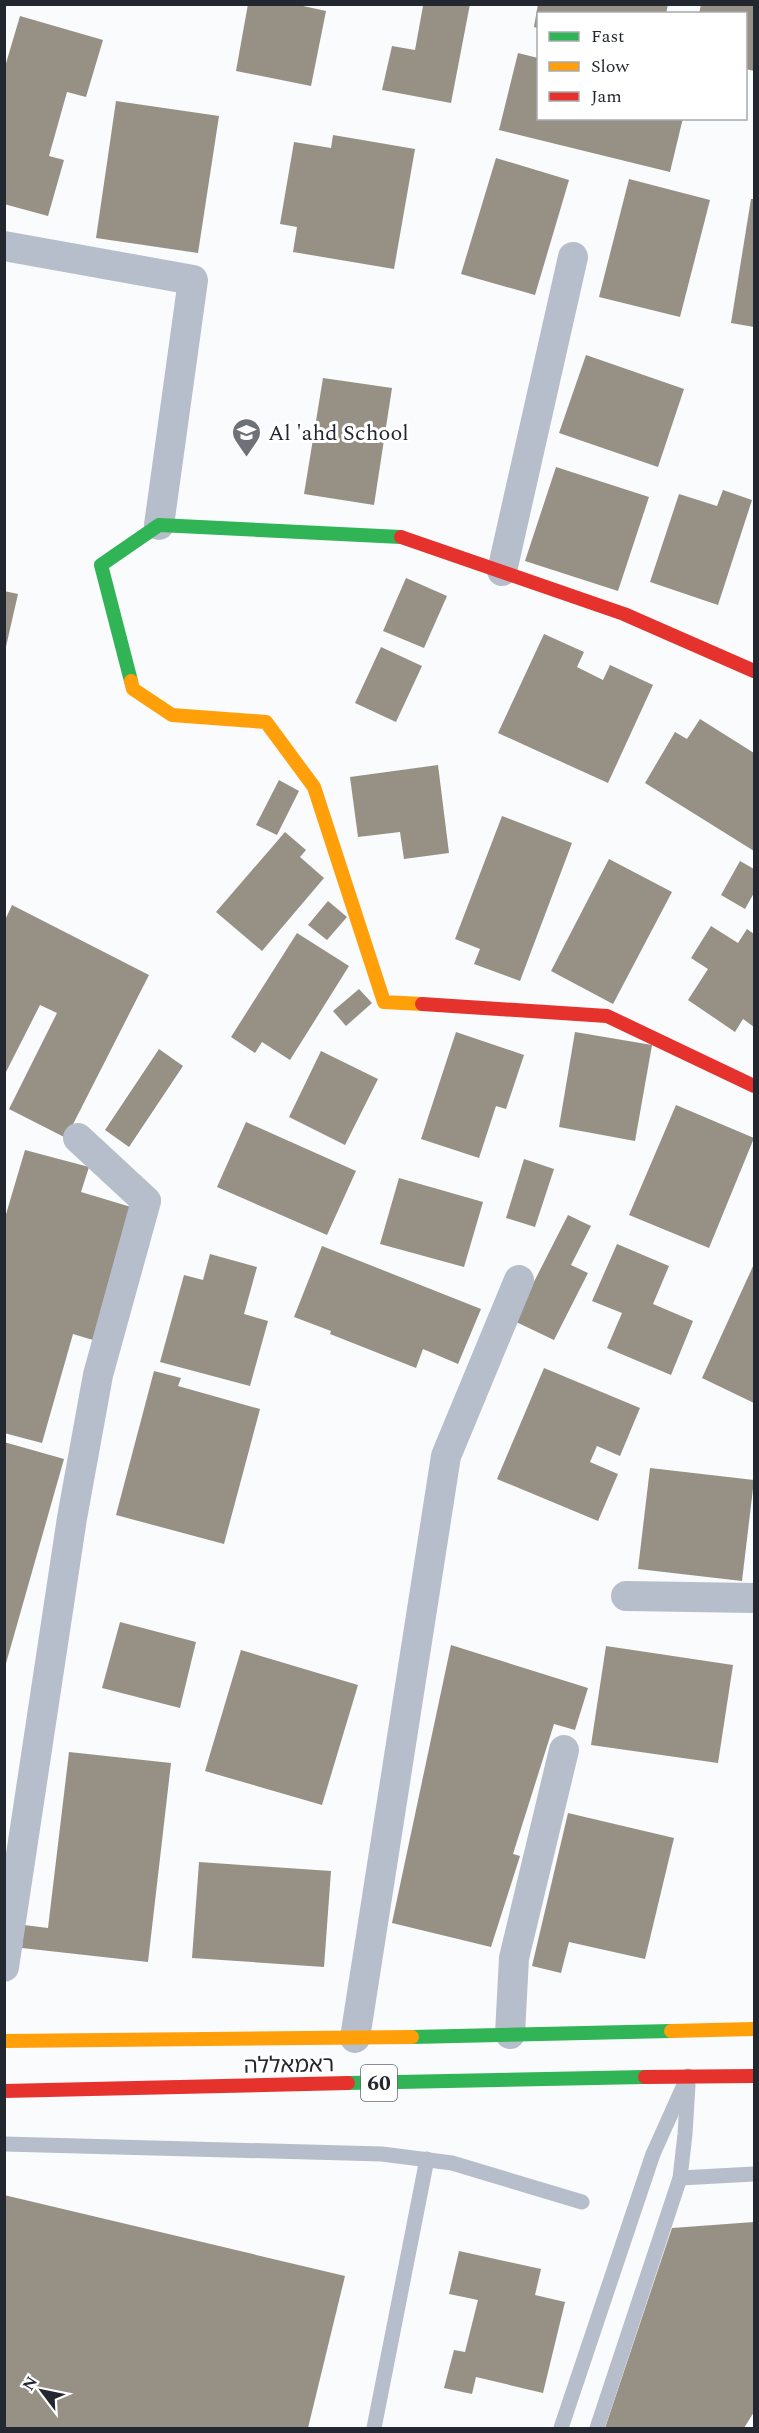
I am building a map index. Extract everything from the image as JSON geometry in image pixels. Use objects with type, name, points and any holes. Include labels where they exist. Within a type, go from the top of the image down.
[{"type":"main road","points":[[754,671],[624,614],[406,537],[159,525],[101,565],[133,689],[172,715],[266,722],[314,787],[384,1002],[607,1016],[754,1086]]},
{"type":"main road","points":[[4,2042],[355,2038],[754,2029]]},
{"type":"main road","name":"ראמאללה","points":[[4,2091],[754,2076]]},
{"type":"street","points":[[4,246],[193,280],[159,525]]},
{"type":"street","points":[[502,571],[573,257]]},
{"type":"street","points":[[4,1966],[72,1518],[98,1375],[146,1201],[78,1138]]},
{"type":"street","points":[[355,2038],[446,1456],[519,1280]]},
{"type":"street","points":[[626,1596],[754,1598]]},
{"type":"street","points":[[510,2034],[514,1958],[564,1750]]},
{"type":"lane","points":[[597,2428],[680,2178],[688,2076]]},
{"type":"lane","points":[[561,2428],[652,2154],[688,2076]]},
{"type":"lane","points":[[4,2144],[382,2154],[452,2163],[582,2202]]},
{"type":"lane","points":[[374,2428],[427,2159]]},
{"type":"lane","points":[[680,2178],[754,2174]]},
{"type":"building","points":[[248,4],[294,4],[326,11],[311,86],[236,71]]},
{"type":"building","points":[[419,4],[470,4],[451,103],[382,90],[392,46],[415,50],[423,6]]},
{"type":"building","points":[[538,4],[668,4],[666,12],[537,12],[537,28],[534,27]]},
{"type":"building","points":[[701,4],[754,4],[754,71],[747,69],[747,12],[699,12]]},
{"type":"building","points":[[20,16],[103,40],[86,97],[67,92],[49,156],[64,160],[48,216],[4,204],[4,70]]},
{"type":"building","points":[[518,53],[537,58],[537,120],[683,120],[670,172],[499,130]]},
{"type":"building","points":[[116,101],[219,116],[198,253],[96,238]]},
{"type":"building","points":[[333,135],[415,149],[394,269],[293,252],[297,227],[280,224],[294,142],[331,148]]},
{"type":"building","points":[[496,158],[569,180],[535,295],[461,274]]},
{"type":"building","points":[[629,179],[710,200],[680,317],[599,297]]},
{"type":"building","points":[[751,199],[754,199],[754,327],[731,323]]},
{"type":"building","points":[[586,355],[684,389],[658,467],[559,433]]},
{"type":"building","points":[[323,378],[392,388],[374,505],[304,494]]},
{"type":"building","points":[[556,467],[649,497],[618,591],[525,561]]},
{"type":"building","points":[[723,490],[752,500],[718,605],[650,582],[679,494],[717,506]]},
{"type":"building","points":[[406,578],[447,596],[424,648],[383,631]]},
{"type":"building","points":[[4,591],[18,594],[5,651],[4,651]]},
{"type":"building","points":[[544,634],[584,652],[577,667],[603,680],[610,665],[653,685],[608,783],[498,733]]},
{"type":"building","points":[[381,647],[422,666],[396,722],[355,703]]},
{"type":"building","points":[[700,719],[754,753],[754,851],[645,783],[675,732],[687,739]]},
{"type":"building","points":[[438,765],[449,853],[404,859],[400,832],[358,837],[350,777]]},
{"type":"building","points":[[279,780],[299,791],[277,835],[256,825]]},
{"type":"building","points":[[502,816],[572,843],[520,981],[474,964],[480,949],[455,939]]},
{"type":"building","points":[[285,832],[306,850],[300,857],[324,878],[262,951],[216,912]]},
{"type":"building","points":[[609,859],[672,892],[613,1004],[551,971]]},
{"type":"building","points":[[740,861],[754,869],[754,893],[745,909],[721,895]]},
{"type":"building","points":[[328,901],[347,917],[327,940],[308,925]]},
{"type":"building","points":[[12,905],[149,975],[66,1138],[9,1109],[57,1013],[40,1005],[5,1074],[5,920]]},
{"type":"building","points":[[711,926],[738,943],[747,929],[754,934],[754,1027],[743,1019],[735,1032],[688,1000],[708,969],[691,958]]},
{"type":"building","points":[[297,933],[349,966],[290,1060],[262,1042],[255,1053],[231,1037]]},
{"type":"building","points":[[359,989],[372,1003],[346,1026],[333,1011]]},
{"type":"building","points":[[456,1032],[524,1055],[506,1109],[496,1106],[479,1158],[421,1139]]},
{"type":"building","points":[[575,1032],[652,1045],[635,1141],[559,1127]]},
{"type":"building","points":[[159,1049],[183,1066],[129,1147],[105,1130]]},
{"type":"building","points":[[321,1051],[378,1079],[345,1145],[289,1117]]},
{"type":"building","points":[[676,1105],[754,1138],[709,1248],[629,1215]]},
{"type":"building","points":[[246,1122],[356,1171],[327,1235],[217,1187]]},
{"type":"building","points":[[25,1150],[89,1167],[81,1192],[131,1207],[93,1340],[73,1334],[42,1443],[4,1433],[4,1221]]},
{"type":"building","points":[[524,1159],[554,1169],[535,1227],[506,1218]]},
{"type":"building","points":[[399,1178],[483,1202],[464,1267],[380,1244]]},
{"type":"building","points":[[568,1215],[591,1226],[571,1265],[588,1273],[554,1340],[514,1321]]},
{"type":"building","points":[[617,1244],[669,1266],[653,1304],[693,1321],[671,1375],[607,1348],[622,1313],[592,1301]]},
{"type":"building","points":[[322,1246],[481,1309],[458,1364],[423,1349],[416,1368],[294,1317]]},
{"type":"building","points":[[210,1254],[257,1267],[244,1314],[268,1321],[250,1386],[160,1362],[184,1275],[203,1280]]},
{"type":"building","points":[[754,1264],[754,1403],[702,1378]]},
{"type":"building","points":[[544,1368],[640,1408],[620,1456],[597,1446],[590,1462],[618,1474],[598,1521],[497,1479]]},
{"type":"building","points":[[154,1371],[181,1378],[178,1386],[260,1409],[224,1544],[116,1515]]},
{"type":"building","points":[[4,1442],[64,1459],[5,1667],[4,1667]]},
{"type":"building","points":[[650,1468],[754,1480],[742,1581],[638,1569]]},
{"type":"building","points":[[120,1622],[196,1642],[180,1708],[102,1688]]},
{"type":"building","points":[[451,1645],[588,1688],[575,1730],[554,1724],[513,1854],[520,1856],[491,1947],[392,1923]]},
{"type":"building","points":[[606,1646],[733,1665],[718,1763],[591,1745]]},
{"type":"building","points":[[241,1650],[358,1685],[322,1805],[205,1771]]},
{"type":"building","points":[[69,1752],[171,1763],[148,1962],[22,1948],[24,1925],[48,1928]]},
{"type":"building","points":[[568,1813],[674,1838],[645,1959],[569,1942],[561,1973],[532,1966]]},
{"type":"building","points":[[199,1862],[331,1871],[324,1967],[192,1958]]},
{"type":"building","points":[[4,2195],[345,2276],[308,2428],[4,2428]]},
{"type":"building","points":[[754,2222],[754,2412],[744,2428],[605,2428],[672,2228]]},
{"type":"building","points":[[459,2251],[541,2269],[535,2295],[565,2302],[543,2393],[476,2377],[472,2394],[444,2388],[454,2350],[465,2352],[478,2300],[449,2294]]},
{"type":"traffic: fast","points":[[131,681],[101,565],[159,525],[401,537]]},
{"type":"traffic: fast","points":[[412,2037],[671,2031]]},
{"type":"traffic: fast","points":[[348,2083],[645,2077]]},
{"type":"traffic: slow","points":[[131,681],[133,689],[172,715],[266,722],[314,787],[384,1002],[422,1004]]},
{"type":"traffic: slow","points":[[671,2031],[754,2029]]},
{"type":"traffic: slow","points":[[4,2041],[412,2037]]},
{"type":"traffic: jam","points":[[401,537],[624,614],[754,671]]},
{"type":"traffic: jam","points":[[422,1004],[607,1016],[754,1086]]},
{"type":"traffic: jam","points":[[645,2077],[754,2076]]},
{"type":"traffic: jam","points":[[4,2091],[348,2083]]},
{"type":"place","name":"Al 'ahd School","points":[[247,458]]}]
